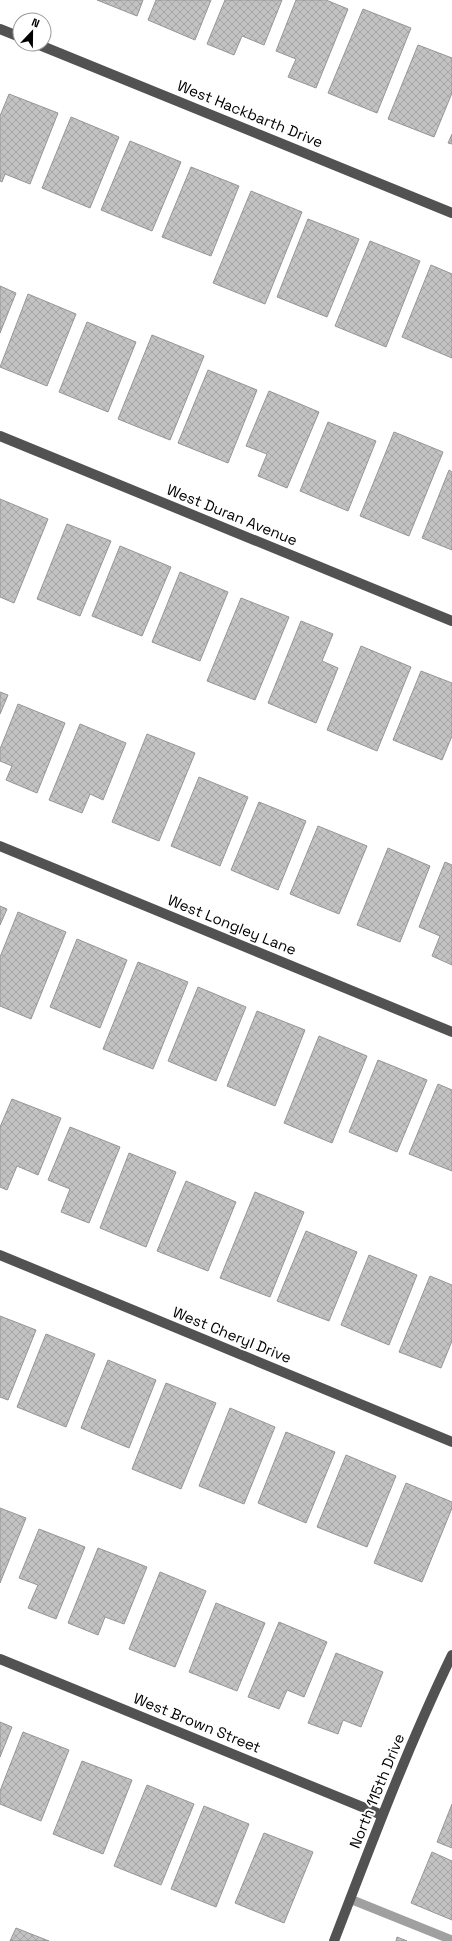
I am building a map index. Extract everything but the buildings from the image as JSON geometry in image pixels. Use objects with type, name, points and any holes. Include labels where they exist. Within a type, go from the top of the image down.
[{"type":"street","points":[[0,29],[12,34]]},
{"type":"street","name":"West Hackbarth Drive","points":[[52,50],[452,212]]},
{"type":"street","name":"West Duran Avenue","points":[[0,436],[452,621]]},
{"type":"street","name":"West Longley Lane","points":[[0,846],[452,1032]]},
{"type":"street","name":"West Cheryl Drive","points":[[0,1255],[452,1442]]},
{"type":"street","name":"North 115th Drive","points":[[334,1941],[382,1815],[430,1701],[452,1655]]},
{"type":"street","name":"West Brown Street","points":[[0,1659],[382,1815]]},
{"type":"waterway","points":[[350,1899],[452,1940]]}]
